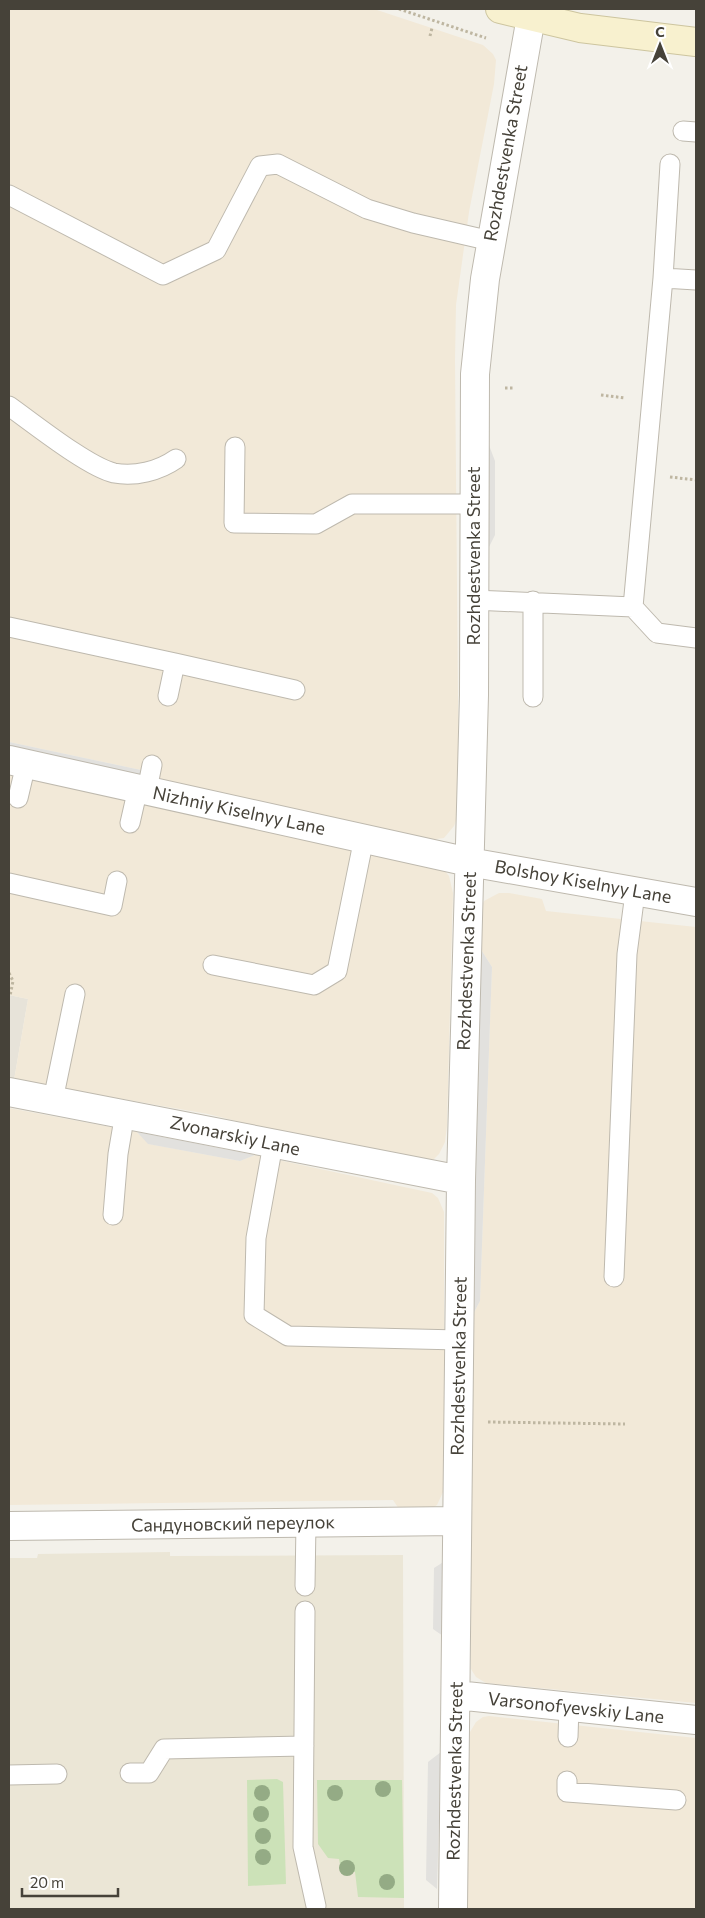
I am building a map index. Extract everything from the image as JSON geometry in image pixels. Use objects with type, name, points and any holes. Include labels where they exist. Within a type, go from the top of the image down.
[{"type":"main road","points":[[500,9],[580,28],[696,42]]},
{"type":"street","name":"Rozhdestvenka Street","points":[[452,1909],[461,1180],[470,862],[474,600],[475,374],[479,325],[491,241],[531,17]]},
{"type":"street","name":"Nizhniy Kiselnyy Lane","points":[[17,762],[146,781],[364,838],[470,862]]},
{"type":"street","name":"Bolshoy Kiselnyy Lane","points":[[470,862],[636,893],[696,902]]},
{"type":"street","name":"Zvonarskiy Lane","points":[[9,1092],[125,1113],[461,1180]]},
{"type":"street","name":"Сандуновский переулок","points":[[9,1526],[457,1522]]},
{"type":"street","name":"Varsonofyevskiy Lane","points":[[456,1694],[696,1720]]},
{"type":"lane","points":[[9,195],[163,275],[216,250],[260,166],[278,164],[367,209],[413,224],[491,241]]},
{"type":"lane","points":[[633,607],[664,278],[670,164]]},
{"type":"lane","points":[[664,278],[696,280]]},
{"type":"lane","points":[[9,406],[91,463],[113,473],[138,474],[164,468],[176,459]]},
{"type":"lane","points":[[235,447],[234,523],[316,524],[352,504],[474,504]]},
{"type":"lane","points":[[474,600],[533,601],[633,607],[657,633],[696,638]]},
{"type":"lane","points":[[533,601],[533,698]]},
{"type":"lane","points":[[10,627],[295,690]]},
{"type":"lane","points":[[168,696],[175,664]]},
{"type":"lane","points":[[17,762],[18,798]]},
{"type":"lane","points":[[130,823],[146,781]]},
{"type":"lane","points":[[213,965],[314,985],[337,971],[364,838]]},
{"type":"lane","points":[[9,883],[112,906],[117,881]]},
{"type":"lane","points":[[614,1277],[627,954],[636,893]]},
{"type":"lane","points":[[53,1100],[74,994]]},
{"type":"lane","points":[[113,1215],[118,1154],[125,1113]]},
{"type":"lane","points":[[273,1144],[256,1238],[254,1316],[288,1336],[459,1340]]},
{"type":"lane","points":[[305,1586],[306,1522]]},
{"type":"lane","points":[[305,1611],[303,1847],[316,1908]]},
{"type":"lane","points":[[568,1737],[569,1707]]},
{"type":"lane","points":[[130,1773],[149,1773],[164,1749],[304,1746]]},
{"type":"lane","points":[[9,1775],[57,1774]]},
{"type":"lane","points":[[567,1781],[567,1792],[676,1800]]},
{"type":"path","points":[[430,36],[432,28]]},
{"type":"path","points":[[9,973],[13,981],[10,996]]},
{"type":"path","points":[[482,1422],[624,1424]]},
{"type":"shaded area","points":[[9,9],[374,9],[483,45],[493,54],[496,60],[494,84],[469,212],[456,305],[459,813],[454,826],[444,838],[429,840],[147,777],[141,770],[9,742]]},
{"type":"shaded area","points":[[487,440],[495,461],[495,535],[485,555]]},
{"type":"shaded area","points":[[9,742],[141,770],[147,777],[9,748]]},
{"type":"shaded area","points":[[9,774],[438,867],[444,870],[449,876],[453,893],[447,1126],[445,1142],[439,1154],[432,1161],[414,1166],[208,1114],[14,1080],[28,999],[9,995]]},
{"type":"shaded area","points":[[499,893],[542,899],[546,911],[696,927],[696,1703],[486,1683],[476,1677],[471,1669],[470,1320],[480,1301],[492,967],[480,948],[481,909],[484,901]]},
{"type":"shaded area","points":[[480,948],[492,967],[480,1301],[470,1320]]},
{"type":"shaded area","points":[[9,995],[28,999],[14,1080],[9,1079]]},
{"type":"shaded area","points":[[9,1108],[137,1132],[149,1144],[240,1161],[255,1155],[432,1193],[438,1198],[444,1212],[444,1490],[437,1505],[430,1510],[401,1512],[393,1500],[9,1505]]},
{"type":"shaded area","points":[[137,1132],[255,1155],[240,1161],[148,1144]]},
{"type":"shaded area","points":[[170,1552],[170,1556],[403,1555],[404,1909],[9,1909],[9,1558],[37,1558],[38,1554]]},
{"type":"shaded area","points":[[445,1561],[443,1636],[433,1629],[434,1568]]},
{"type":"shaded area","points":[[489,1716],[696,1738],[696,1909],[467,1909],[470,1732],[476,1722],[483,1717]]},
{"type":"shaded area","points":[[441,1752],[437,1889],[426,1880],[428,1762]]},
{"type":"green space","points":[[277,1779],[283,1782],[286,1884],[248,1886],[247,1780]]},
{"type":"green space","points":[[317,1780],[402,1780],[404,1898],[358,1897],[355,1872],[341,1871],[339,1859],[328,1858],[318,1844]]}]
